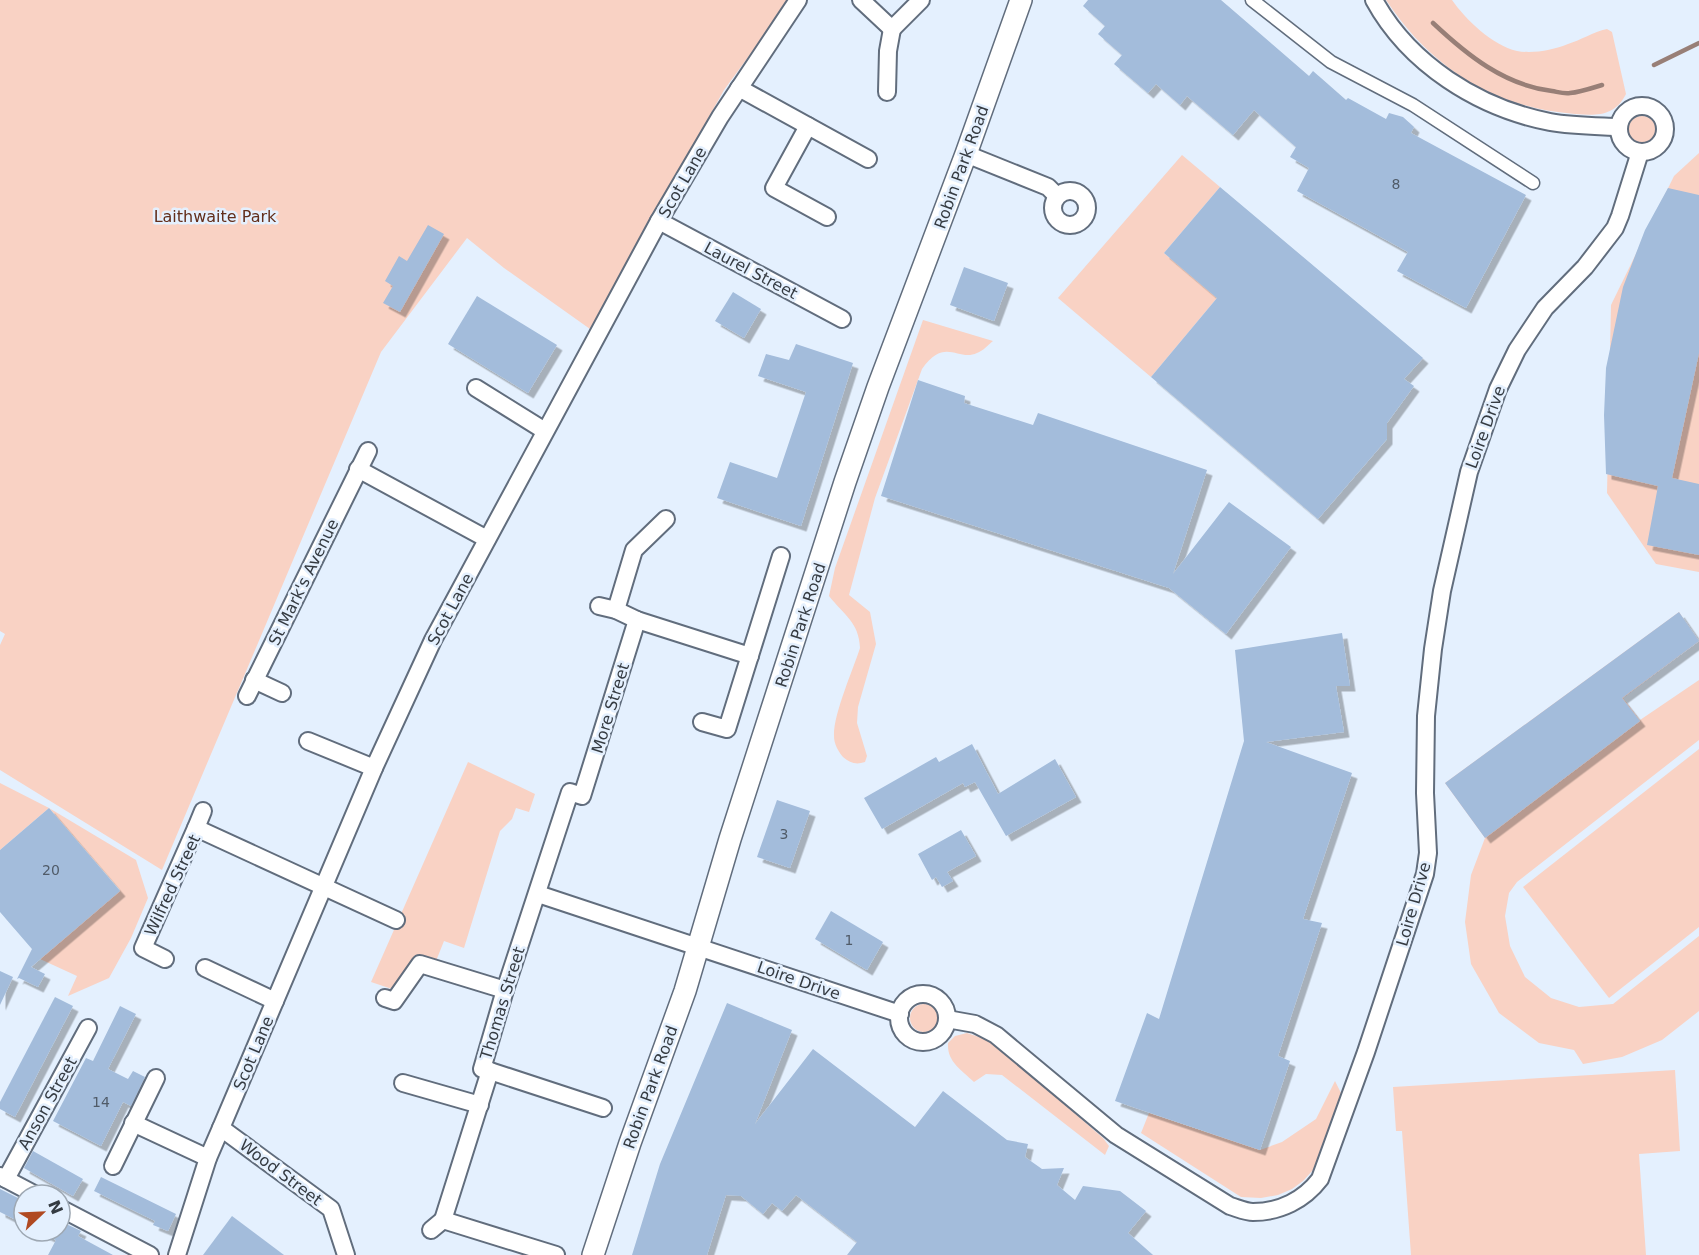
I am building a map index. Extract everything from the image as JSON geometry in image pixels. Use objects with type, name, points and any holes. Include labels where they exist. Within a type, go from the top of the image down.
[{"type":"street","name":"Scot Lane","points":[[177,1255],[208,1158],[374,768],[433,640],[659,221],[739,88],[798,0]]},
{"type":"street","points":[[861,0],[892,29]]},
{"type":"street","points":[[888,92],[888,51],[892,29],[921,0]]},
{"type":"street","name":"Robin Park Road","points":[[593,1255],[684,991],[730,839],[845,482],[896,336],[966,154],[1021,0]]},
{"type":"street","points":[[1252,0],[1331,62],[1413,105],[1533,183]]},
{"type":"street","points":[[1374,0],[1391,26],[1419,58],[1468,92],[1510,111],[1550,122],[1618,127]]},
{"type":"street","points":[[739,88],[868,159]]},
{"type":"street","points":[[1648,106],[1659,114],[1665,127],[1661,142],[1656,148],[1640,152],[1627,147],[1619,134],[1618,127],[1623,114],[1635,107],[1648,106]]},
{"type":"street","points":[[808,126],[774,188],[827,217]]},
{"type":"street","name":"Loire Drive","points":[[947,1019],[975,1024],[996,1035],[1116,1135],[1230,1206],[1251,1212],[1271,1210],[1292,1204],[1311,1191],[1320,1179],[1347,1104],[1425,874],[1428,853],[1426,734],[1433,649],[1442,591],[1468,472],[1498,389],[1517,350],[1545,308],[1585,267],[1615,228],[1640,152]]},
{"type":"street","points":[[966,154],[1048,187],[1058,196]]},
{"type":"street","name":"Laurel Street","points":[[659,221],[842,319]]},
{"type":"street","points":[[476,388],[545,431]]},
{"type":"street","name":"St Mark's Avenue","points":[[247,696],[368,451]]},
{"type":"street","points":[[358,469],[487,538]]},
{"type":"street","points":[[616,610],[634,550],[666,519]]},
{"type":"street","points":[[702,722],[727,729],[781,556]]},
{"type":"street","points":[[599,606],[750,656]]},
{"type":"street","name":"More Street","points":[[582,796],[637,620]]},
{"type":"street","points":[[254,680],[282,693]]},
{"type":"street","points":[[308,741],[374,768]]},
{"type":"street","name":"Thomas Street","points":[[556,1255],[437,1225],[480,1105],[490,1071],[482,1069],[505,990],[570,792],[582,796]]},
{"type":"street","points":[[196,828],[203,811]]},
{"type":"street","name":"Wilfred Street","points":[[165,959],[143,948],[196,828],[396,920]]},
{"type":"street","name":"Loire Drive","points":[[538,894],[900,1014]]},
{"type":"street","points":[[385,998],[394,1001],[420,964],[505,990]]},
{"type":"street","points":[[205,968],[275,1001]]},
{"type":"street","points":[[925,994],[944,1005],[946,1028],[941,1035],[927,1042],[918,1042],[906,1035],[900,1022],[900,1014],[906,1002],[925,994]]},
{"type":"street","name":"Anson Street","points":[[3,1178],[88,1028]]},
{"type":"street","points":[[490,1071],[603,1108]]},
{"type":"street","points":[[113,1166],[156,1078]]},
{"type":"street","points":[[403,1083],[480,1105]]},
{"type":"street","points":[[133,1123],[208,1158]]},
{"type":"street","name":"Wood Street","points":[[221,1128],[331,1209],[346,1255]]},
{"type":"street","points":[[72,1214],[150,1255]]},
{"type":"green space","name":"Laithwaite Park","points":[[0,0],[787,0],[771,26],[724,90],[590,329],[504,268],[467,238],[381,352],[162,870],[0,770],[0,645],[5,634],[0,631]]},
{"type":"green space","points":[[1386,0],[1452,0],[1480,31],[1498,43],[1517,51],[1549,50],[1607,29],[1612,32],[1626,94],[1611,111],[1591,115],[1545,110],[1491,93],[1467,80],[1423,46]]},
{"type":"green space","points":[[1642,116],[1652,120],[1656,130],[1652,140],[1642,144],[1632,140],[1628,130],[1632,120]]},
{"type":"green space","points":[[1699,153],[1699,572],[1656,564],[1607,493],[1611,305],[1674,176]]},
{"type":"green space","points":[[1182,155],[1220,187],[1164,253],[1217,298],[1151,377],[1058,298]]},
{"type":"green space","points":[[923,320],[993,341],[981,351],[970,355],[951,352],[938,354],[930,359],[922,369],[875,498],[849,595],[870,612],[876,644],[858,707],[857,723],[867,756],[865,762],[856,763],[843,757],[834,736],[840,705],[860,648],[859,639],[850,619],[829,596],[835,568]]},
{"type":"green space","points":[[1679,612],[1699,641],[1623,698],[1640,720],[1699,680],[1699,740],[1517,882],[1509,893],[1505,916],[1510,946],[1525,977],[1551,998],[1579,1007],[1613,1004],[1699,936],[1699,1011],[1662,1040],[1622,1057],[1583,1064],[1574,1050],[1539,1043],[1499,1013],[1471,964],[1465,922],[1471,875],[1485,838],[1445,783]]},
{"type":"green space","points":[[1699,749],[1699,927],[1609,998],[1523,887]]},
{"type":"green space","points":[[468,762],[535,794],[529,812],[516,808],[512,819],[500,831],[464,948],[444,941],[436,961],[415,955],[403,984],[392,989],[371,982]]},
{"type":"green space","points":[[0,783],[49,808],[0,850]]},
{"type":"green space","points":[[49,808],[136,860],[148,898],[131,938],[109,978],[68,996],[77,976],[40,959],[120,890]]},
{"type":"green space","points":[[924,1004],[934,1008],[938,1018],[934,1028],[924,1032],[914,1028],[910,1018],[914,1008]]},
{"type":"green space","points":[[967,1033],[988,1040],[1002,1050],[1103,1138],[1109,1146],[1105,1155],[1002,1075],[986,1074],[974,1082],[956,1065],[948,1050],[948,1043],[955,1036]]},
{"type":"green space","points":[[1675,1070],[1680,1151],[1639,1154],[1646,1255],[1411,1255],[1402,1131],[1396,1131],[1393,1087]]},
{"type":"green space","points":[[1335,1081],[1341,1093],[1313,1170],[1292,1189],[1278,1195],[1261,1198],[1241,1197],[1141,1133],[1149,1113],[1260,1150],[1282,1142],[1316,1119]]},
{"type":"building","points":[[1088,0],[1221,0],[1309,76],[1313,71],[1346,100],[1348,98],[1386,119],[1389,113],[1403,117],[1414,127],[1411,133],[1526,195],[1466,308],[1397,271],[1408,252],[1297,191],[1309,168],[1290,157],[1296,147],[1254,110],[1233,135],[1187,96],[1180,105],[1156,84],[1148,93],[1114,64],[1122,55],[1098,34],[1105,26],[1083,6]]},
{"type":"building","points":[[1220,187],[1423,358],[1404,379],[1414,386],[1387,423],[1387,439],[1318,519],[1151,377],[1217,298],[1164,253]]},
{"type":"building","points":[[1668,188],[1699,195],[1699,353],[1672,478],[1699,484],[1699,555],[1647,545],[1658,486],[1606,474],[1604,415],[1606,368],[1623,287],[1645,230]]},
{"type":"building","points":[[428,225],[444,234],[400,312],[383,303],[393,286],[385,281],[399,256],[407,261]]},
{"type":"building","points":[[964,267],[1008,283],[994,321],[950,305]]},
{"type":"building","points":[[733,292],[761,309],[744,338],[715,321]]},
{"type":"building","points":[[477,296],[557,345],[528,393],[448,344]]},
{"type":"building","points":[[796,344],[853,363],[801,526],[717,498],[730,462],[777,478],[806,392],[758,376],[766,354],[789,360]]},
{"type":"building","points":[[918,380],[965,396],[964,403],[1033,425],[1038,413],[1207,470],[1173,574],[1229,502],[1291,547],[1226,634],[1169,588],[881,496]]},
{"type":"building","points":[[1679,612],[1699,641],[1622,698],[1640,721],[1485,838],[1445,783]]},
{"type":"building","points":[[1342,633],[1350,686],[1336,686],[1344,732],[1266,742],[1352,773],[1303,919],[1322,923],[1278,1056],[1290,1061],[1260,1150],[1115,1101],[1147,1013],[1159,1019],[1244,741],[1235,650]]},
{"type":"building","points":[[972,744],[998,794],[1055,759],[1076,797],[1006,836],[975,782],[965,787],[963,783],[882,829],[864,798],[936,757],[939,762]]},
{"type":"building","points":[[777,800],[810,811],[790,868],[757,857]]},
{"type":"building","points":[[49,808],[120,891],[31,967],[45,974],[38,987],[17,979],[32,949],[0,912],[0,850]]},
{"type":"building","points":[[961,830],[976,856],[947,872],[953,881],[942,887],[936,877],[932,880],[918,854]]},
{"type":"building","points":[[831,911],[883,942],[867,970],[815,939]]},
{"type":"building","points":[[0,971],[13,977],[0,1005]]},
{"type":"building","points":[[55,997],[73,1006],[15,1117],[0,1109],[0,1102]]},
{"type":"building","points":[[727,1003],[792,1030],[755,1124],[813,1049],[915,1127],[943,1091],[1007,1140],[1028,1144],[1025,1157],[1042,1169],[1064,1168],[1057,1185],[1075,1200],[1083,1186],[1120,1191],[1146,1211],[1128,1233],[1153,1255],[847,1255],[857,1242],[796,1195],[782,1211],[772,1203],[763,1214],[741,1196],[726,1195],[707,1255],[632,1255],[660,1164]]},
{"type":"building","points":[[120,1006],[136,1014],[108,1069],[128,1079],[133,1071],[145,1077],[131,1106],[123,1102],[101,1146],[53,1121],[86,1058],[93,1061]]},
{"type":"building","points":[[33,1151],[83,1179],[73,1196],[72,1183],[50,1183],[24,1168]]},
{"type":"building","points":[[101,1177],[176,1214],[168,1231],[153,1225],[155,1221],[94,1191]]},
{"type":"building","points":[[0,1189],[12,1195],[12,1218],[0,1212]]},
{"type":"building","points":[[232,1216],[284,1255],[203,1255]]},
{"type":"building","points":[[72,1227],[81,1231],[78,1236],[113,1255],[48,1255],[54,1243],[72,1243]]},
{"type":"waterway","points":[[1433,23],[1487,67],[1534,88],[1566,93],[1602,85]]},
{"type":"waterway","points":[[1654,65],[1699,43]]}]
